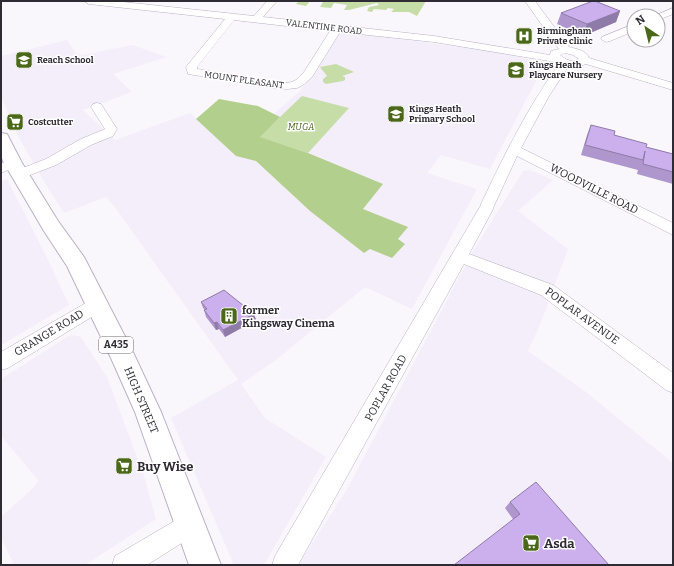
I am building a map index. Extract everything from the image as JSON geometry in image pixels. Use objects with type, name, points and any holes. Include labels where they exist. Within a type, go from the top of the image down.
[{"type":"highway","name":"HIGH STREET","points":[[1,138],[11,169],[76,263],[97,305],[148,412],[206,565]]},
{"type":"street","name":"VALENTINE ROAD","points":[[90,1],[434,39],[566,56],[577,64],[584,60]]},
{"type":"street","points":[[257,19],[272,1]]},
{"type":"street","points":[[530,1],[566,56]]},
{"type":"street","name":"MOUNT PLEASANT","points":[[232,16],[191,66],[192,72],[287,87],[294,85],[305,80],[337,28]]},
{"type":"street","points":[[606,39],[626,30]]},
{"type":"street","points":[[566,56],[587,46]]},
{"type":"street","points":[[566,56],[584,57],[584,60],[673,87]]},
{"type":"street","name":"POPLAR ROAD","points":[[284,565],[392,379],[487,206],[547,87],[566,56]]},
{"type":"street","points":[[11,169],[51,162],[86,142],[108,133],[111,129],[97,107]]},
{"type":"street","name":"WOODVILLE ROAD","points":[[514,150],[527,155],[673,230]]},
{"type":"street","name":"POPLAR AVENUE","points":[[459,256],[547,290],[673,384]]},
{"type":"street","name":"GRANGE ROAD","points":[[1,362],[97,305]]},
{"type":"street","points":[[124,565],[191,524]]},
{"type":"shaded area","points":[[342,31],[503,53],[545,64],[490,169],[441,155],[427,173],[477,189],[412,309],[365,287],[276,360],[241,384],[265,418],[326,457],[264,565],[234,565],[171,418],[238,380],[114,206],[106,197],[64,213],[18,136],[1,97],[1,56],[67,40],[76,53],[82,55],[132,45],[167,57],[113,74],[132,92],[83,110],[115,140],[190,113],[231,151],[300,91]]},
{"type":"shaded area","points":[[530,170],[553,180],[518,211],[568,249],[541,322],[528,351],[586,392],[673,463],[673,565],[298,565],[346,491],[473,251],[523,171]]},
{"type":"shaded area","points":[[7,179],[69,305],[1,345],[1,182]]},
{"type":"shaded area","points":[[70,335],[80,336],[107,377],[144,476],[156,519],[85,565],[14,565],[1,538],[1,517],[39,481],[1,436],[1,379]]},
{"type":"green space","points":[[299,1],[310,1],[306,6],[296,4]]},
{"type":"green space","points":[[310,1],[426,1],[417,16],[409,12],[391,12],[394,9],[388,8],[386,10],[374,9],[372,12],[367,11],[369,7],[379,5],[377,3],[344,10],[347,5],[334,3],[331,8],[320,7],[323,2]]},
{"type":"green space","points":[[336,64],[354,72],[342,76],[345,77],[345,80],[343,81],[326,84],[323,82],[323,79],[327,76],[320,67]]},
{"type":"green space","name":"MUGA","points":[[302,96],[349,108],[308,153],[259,137]]},
{"type":"green space","points":[[219,99],[258,106],[280,117],[260,137],[308,153],[383,184],[363,209],[408,227],[398,239],[405,244],[392,258],[370,249],[364,253],[310,211],[256,161],[236,156],[196,119]]},
{"type":"building","points":[[593,1],[620,11],[587,24],[561,13]]},
{"type":"building","points":[[591,125],[615,131],[614,135],[647,144],[646,147],[673,154],[673,172],[643,164],[645,151],[643,160],[585,145]]},
{"type":"building","name":"former Kingsway Cinema","points":[[224,290],[254,314],[223,330],[217,322],[214,323],[204,310],[207,309],[201,302]]},
{"type":"building","name":"Asda","points":[[536,482],[609,565],[454,565],[520,514],[510,502]]},
{"type":"place","name":"Birmingham Private clinic","points":[[524,36]]},
{"type":"place","name":"Reach School","points":[[24,60]]},
{"type":"place","name":"Kings Heath Playcare Nursery","points":[[516,70]]},
{"type":"place","name":"Kings Heath Primary School","points":[[396,114]]},
{"type":"place","name":"Costcutter","points":[[15,122]]},
{"type":"place","name":"former Kingsway Cinema","points":[[229,316]]},
{"type":"place","name":"Buy Wise","points":[[124,466]]},
{"type":"place","name":"Asda","points":[[531,543]]}]
